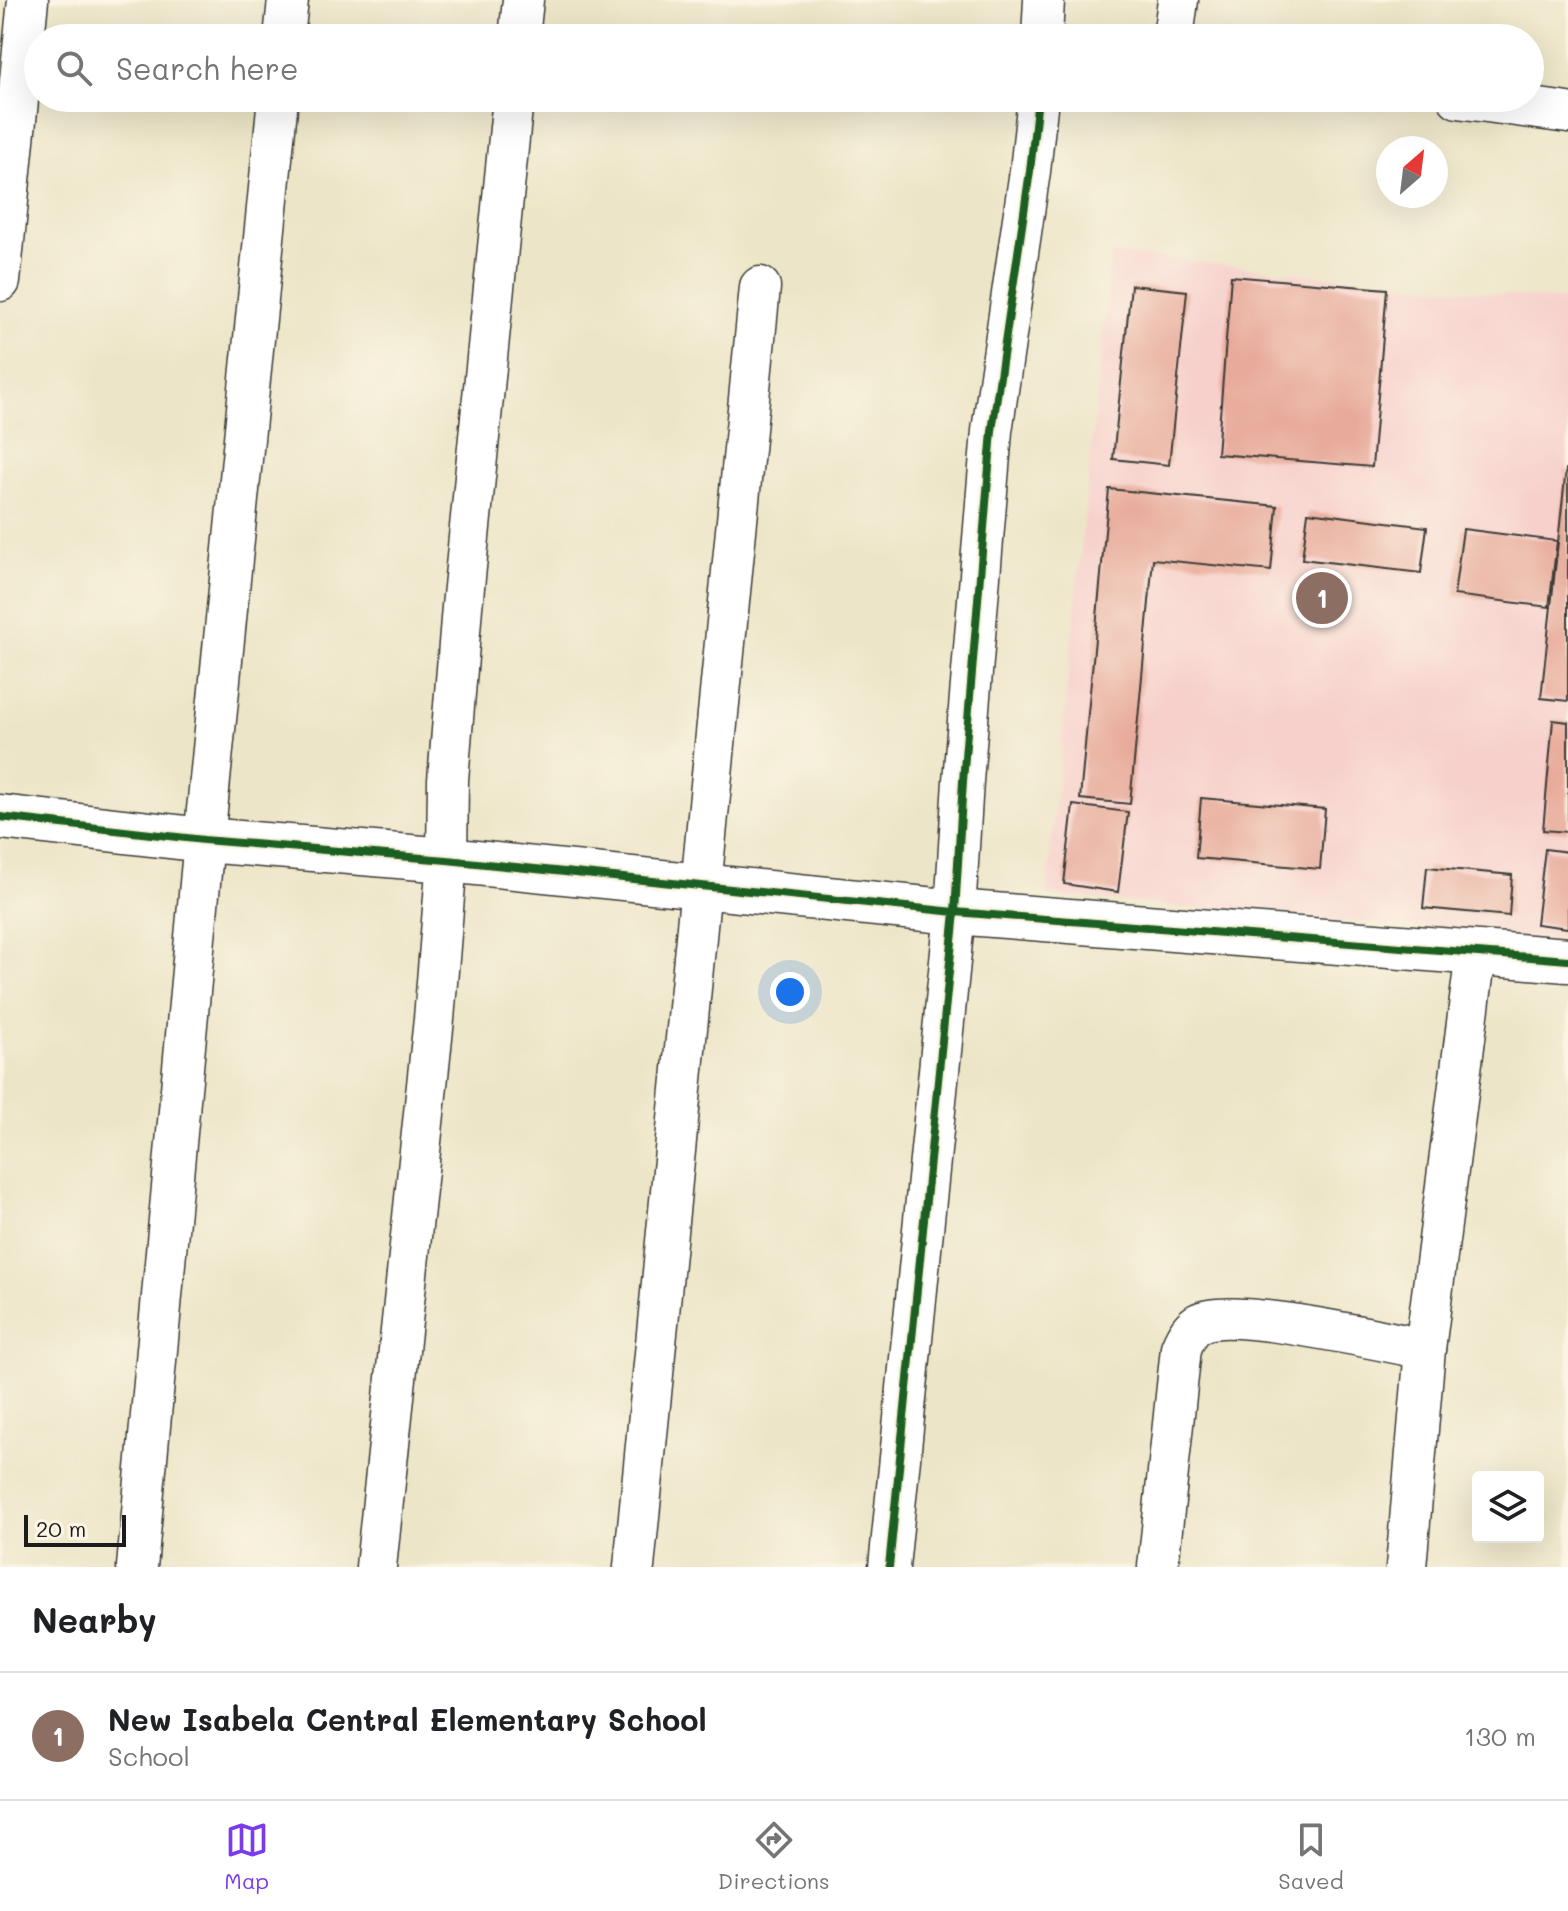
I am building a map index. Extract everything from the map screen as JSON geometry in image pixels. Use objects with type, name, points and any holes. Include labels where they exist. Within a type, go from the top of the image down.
[{"type":"street","points":[[26,24],[28,0]]},
{"type":"street","points":[[285,24],[288,0]]},
{"type":"street","points":[[520,24],[523,0]]},
{"type":"street","points":[[1043,24],[1044,0]]},
{"type":"street","points":[[1175,24],[1178,0]]},
{"type":"street","points":[[0,281],[24,40]]},
{"type":"street","points":[[1544,110],[1568,113]]},
{"type":"street","points":[[137,1567],[204,840],[277,112]]},
{"type":"street","points":[[376,1567],[434,1019],[462,607],[512,112]]},
{"type":"street","points":[[889,1567],[955,912],[992,431],[1036,112]]},
{"type":"street","points":[[634,1567],[760,287]]},
{"type":"street","points":[[0,817],[204,840],[447,860],[955,912],[1568,960]]},
{"type":"street","points":[[1406,1567],[1425,1349],[1476,953]]},
{"type":"street","points":[[1158,1567],[1181,1348],[1185,1337],[1197,1324],[1214,1318],[1240,1318],[1319,1328],[1425,1349]]},
{"type":"shaded area","points":[[1111,253],[1568,301],[1568,941],[1046,895]]},
{"type":"building","points":[[1231,276],[1387,289],[1372,467],[1217,454]]},
{"type":"building","points":[[1131,285],[1187,291],[1169,465],[1113,459]]},
{"type":"building","points":[[1568,469],[1568,701],[1541,698]]},
{"type":"building","points":[[1109,489],[1277,506],[1271,571],[1153,559],[1130,804],[1080,799]]},
{"type":"building","points":[[1308,512],[1427,527],[1421,573],[1302,559]]},
{"type":"building","points":[[1463,529],[1557,541],[1549,607],[1454,595]]},
{"type":"building","points":[[1553,720],[1568,722],[1568,832],[1543,830]]},
{"type":"building","points":[[1201,798],[1325,809],[1320,869],[1196,858]]},
{"type":"building","points":[[1073,805],[1128,812],[1118,892],[1064,884]]},
{"type":"building","points":[[1545,849],[1568,852],[1568,928],[1536,924]]},
{"type":"building","points":[[1427,867],[1512,875],[1509,916],[1423,908]]},
{"type":"cycle path","points":[[889,1567],[955,912],[992,431],[1036,112]]},
{"type":"cycle path","points":[[0,817],[204,840],[447,860],[955,912],[1568,960]]},
{"type":"place","name":"New Isabela Central Elementary School","points":[[1322,598]]}]
